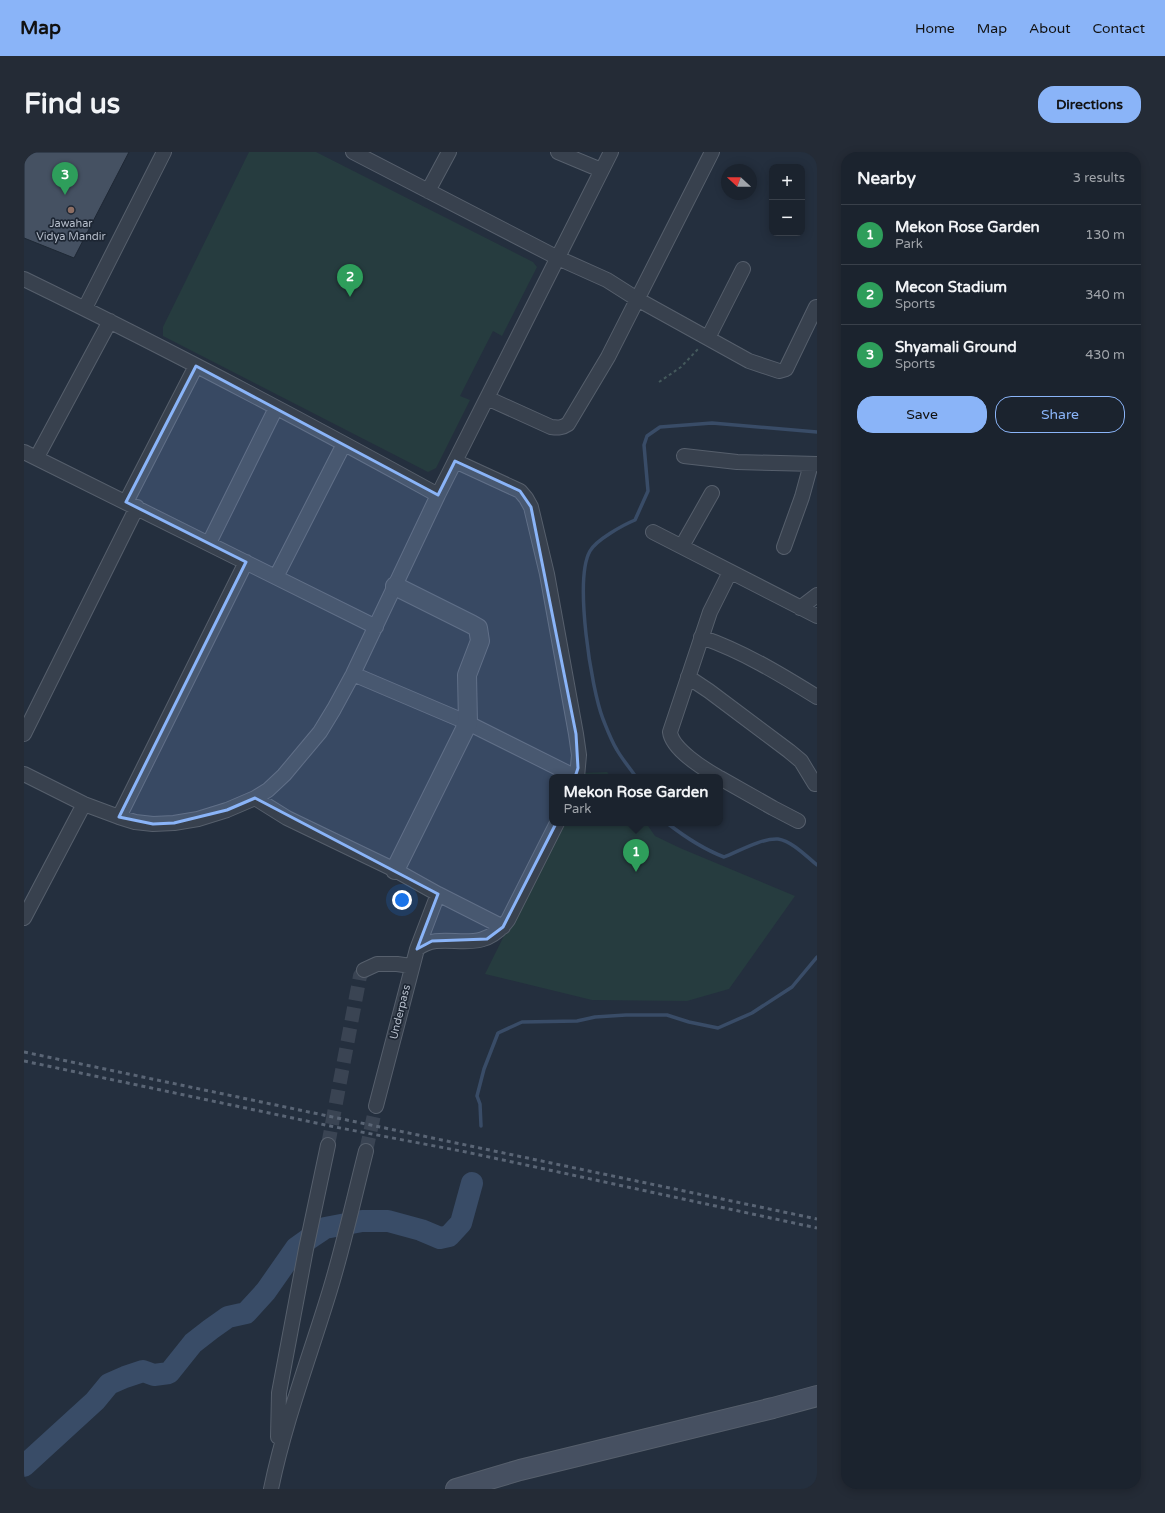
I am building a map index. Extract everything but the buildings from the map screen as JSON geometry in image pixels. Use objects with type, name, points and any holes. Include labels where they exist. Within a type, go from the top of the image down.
[{"type":"main road","points":[[456,1489],[520,1470],[817,1396]]},
{"type":"main road","points":[[504,1489],[520,1483],[817,1409]]},
{"type":"street","points":[[85,308],[164,152]]},
{"type":"street","points":[[428,191],[449,152]]},
{"type":"street","points":[[558,152],[601,170]]},
{"type":"street","points":[[24,774],[84,804],[135,822],[153,824],[174,823],[198,819],[227,810],[255,798],[268,790],[284,775],[320,732],[353,674],[438,495],[611,152]]},
{"type":"street","points":[[487,398],[551,427],[564,427],[572,418],[608,356],[712,152]]},
{"type":"street","points":[[358,153],[558,258],[607,280],[637,299],[749,361],[774,370],[783,370],[788,365],[816,307]]},
{"type":"street","points":[[708,338],[743,269]]},
{"type":"street","points":[[24,279],[110,321],[438,495]]},
{"type":"street","points":[[110,321],[30,454],[376,627]]},
{"type":"street","points":[[24,734],[196,366]]},
{"type":"street","points":[[209,543],[276,408]]},
{"type":"street","points":[[276,577],[344,444]]},
{"type":"street","points":[[684,456],[737,462],[814,464],[784,547]]},
{"type":"street","points":[[455,461],[520,492],[532,507],[547,574],[576,734],[579,755],[576,774]]},
{"type":"street","points":[[682,546],[712,493]]},
{"type":"street","points":[[653,532],[817,616]]},
{"type":"street","points":[[119,817],[246,562]]},
{"type":"street","points":[[712,774],[686,754],[670,736],[671,726],[701,637],[715,601],[730,572]]},
{"type":"street","points":[[395,586],[478,628],[480,640],[467,675],[468,723],[395,870]]},
{"type":"street","points":[[800,608],[817,595]]},
{"type":"street","points":[[701,637],[735,650],[817,697]]},
{"type":"street","points":[[353,674],[468,723],[570,774]]},
{"type":"street","points":[[688,677],[710,691],[801,761],[815,784]]},
{"type":"street","points":[[723,780],[798,821]]},
{"type":"street","points":[[255,798],[287,818],[395,870],[503,927]]},
{"type":"street","points":[[24,918],[84,804]]},
{"type":"street","points":[[417,948],[432,941],[461,942],[487,939],[494,936],[508,920],[555,826]]},
{"type":"street","name":"Underpass","points":[[376,1106],[411,966],[438,894]]},
{"type":"street","points":[[364,970],[377,964],[411,966]]},
{"type":"street","points":[[278,1458],[279,1393],[306,1249],[328,1144]]},
{"type":"street","points":[[271,1489],[293,1405],[341,1254],[366,1151]]},
{"type":"path","points":[[658,382],[681,367],[708,338]]},
{"type":"highlighted area","points":[[196,366],[438,495],[455,461],[520,491],[531,507],[576,734],[578,768],[567,802],[503,927],[487,939],[432,941],[417,949],[438,894],[255,798],[227,810],[174,823],[153,824],[119,817],[246,562],[126,502]]},
{"type":"green space","points":[[249,152],[316,152],[533,262],[537,267],[502,336],[493,331],[460,396],[470,400],[436,468],[428,472],[163,336],[163,327]]},
{"type":"green space","points":[[607,772],[609,774],[584,774]]},
{"type":"green space","points":[[559,826],[648,826],[655,836],[680,848],[795,896],[729,989],[687,1001],[592,1000],[485,974]]},
{"type":"waterway","points":[[634,774],[621,757],[613,742],[598,704],[589,660],[584,608],[584,585],[585,565],[590,551],[598,542],[617,529],[635,520],[648,491],[644,445],[647,436],[660,427],[712,423],[817,432]]},
{"type":"waterway","points":[[671,826],[694,842],[724,857],[743,848],[772,839],[778,839],[794,846],[817,865]]},
{"type":"waterway","points":[[481,1126],[480,1104],[477,1096],[484,1069],[498,1033],[522,1022],[577,1021],[595,1017],[626,1015],[667,1015],[689,1022],[718,1028],[752,1013],[792,987],[817,957]]},
{"type":"waterway","points":[[24,1466],[95,1401],[109,1384],[143,1371],[154,1375],[169,1373],[193,1343],[228,1317],[246,1313],[266,1291],[296,1248],[325,1228],[362,1221],[388,1221],[421,1230],[440,1238],[449,1236],[461,1223],[472,1183]]},
{"type":"tunnel","points":[[328,1145],[360,976],[364,970]]},
{"type":"tunnel","points":[[366,1151],[376,1106]]},
{"type":"railway","points":[[24,1052],[817,1219]]},
{"type":"railway","points":[[24,1061],[335,1127],[466,1152],[817,1228]]},
{"type":"place","name":"Shyamali Ground","points":[[65,195]]},
{"type":"place","name":"Jawahar Vidya Mandir","points":[[71,210]]},
{"type":"place","name":"Mecon Stadium","points":[[350,297]]},
{"type":"place","name":"Mekon Rose Garden","points":[[636,872]]}]
